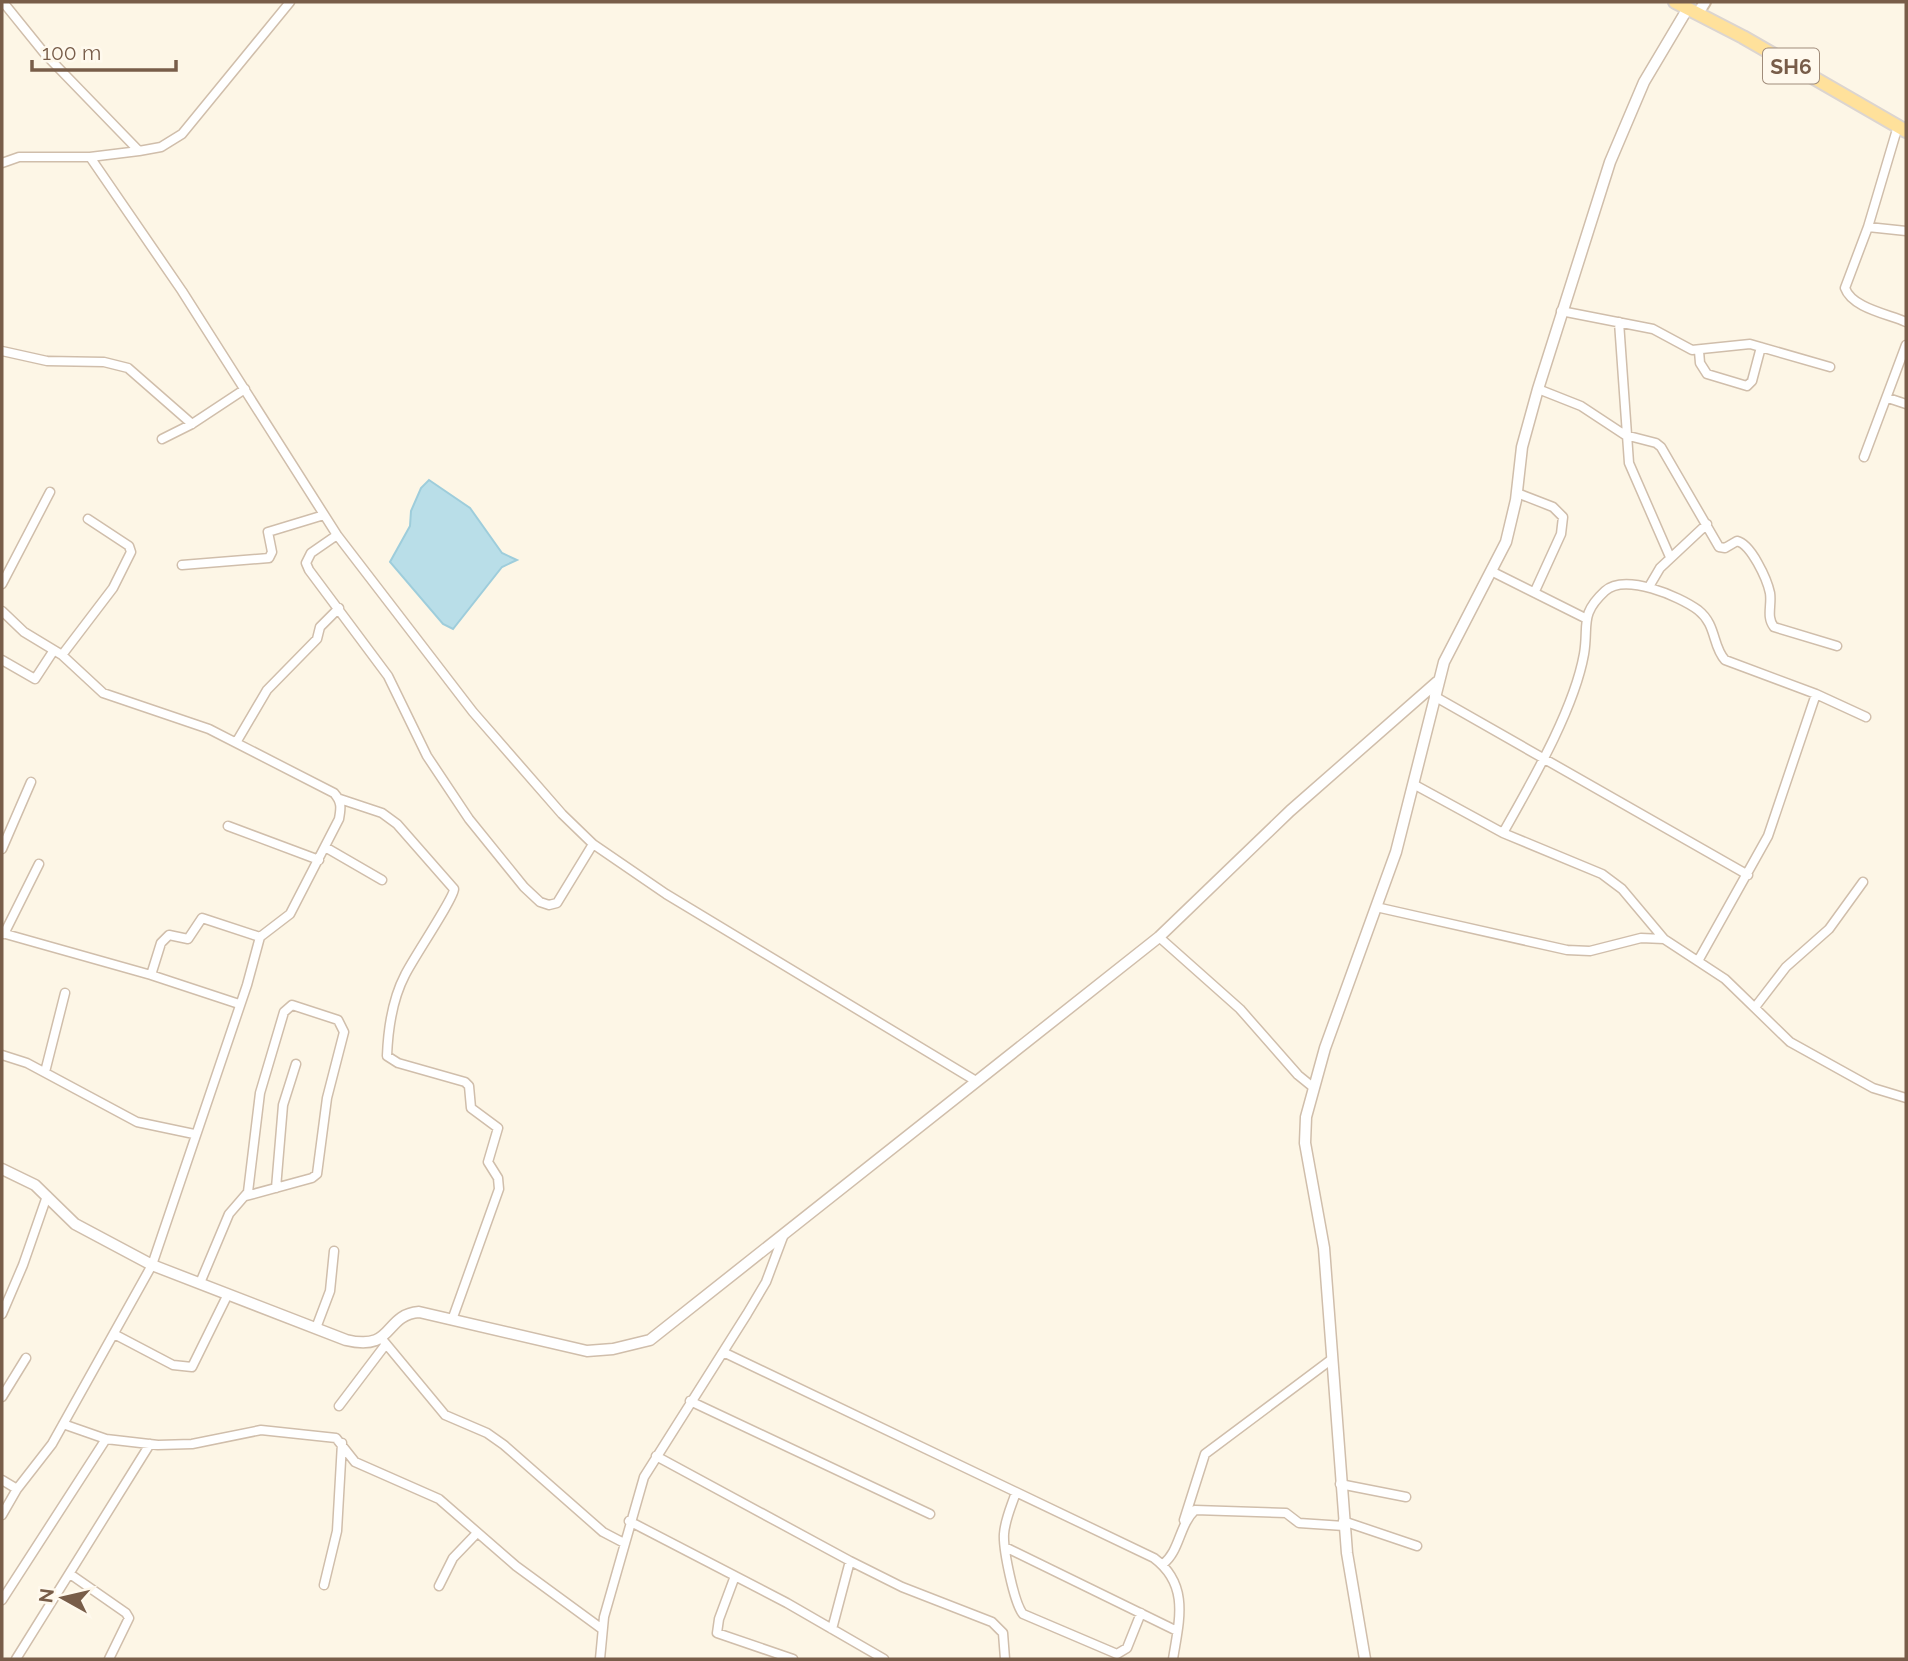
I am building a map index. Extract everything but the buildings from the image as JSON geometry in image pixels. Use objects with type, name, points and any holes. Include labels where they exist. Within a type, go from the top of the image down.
[{"type":"main road","name":"SH6","points":[[1675,2],[1697,7],[1902,129]]},
{"type":"street","points":[[3,2],[45,54],[139,151]]},
{"type":"street","points":[[2,163],[19,157],[90,157],[139,151],[161,146],[183,134],[290,2]]},
{"type":"street","points":[[1365,1659],[1353,1601],[1344,1523],[1324,1248],[1305,1143],[1306,1117],[1415,785],[1437,682],[1454,641],[1492,570],[1512,523],[1523,442],[1538,389],[1561,311],[1629,114],[1666,43],[1697,7]]},
{"type":"street","points":[[1902,129],[1845,288],[1848,296],[1906,322]]},
{"type":"street","points":[[90,157],[245,389],[337,535],[473,712],[537,787],[593,844],[666,894],[976,1081]]},
{"type":"street","points":[[1868,227],[1906,232]]},
{"type":"street","points":[[1561,311],[1653,329],[1699,351],[1734,345],[1761,347],[1830,367]]},
{"type":"street","points":[[1619,322],[1625,435],[1634,478],[1670,557]]},
{"type":"street","points":[[1864,457],[1906,345]]},
{"type":"street","points":[[1699,351],[1700,363],[1707,374],[1747,386],[1752,382],[1761,347]]},
{"type":"street","points":[[2,351],[47,361],[104,362],[128,368],[192,424]]},
{"type":"street","points":[[162,439],[192,424],[245,389]]},
{"type":"street","points":[[1538,389],[1581,406],[1625,435],[1656,443],[1661,447],[1719,547],[1725,548],[1737,541],[1746,546],[1770,594],[1770,622],[1774,627],[1838,646]]},
{"type":"street","points":[[1888,398],[1906,404]]},
{"type":"street","points":[[2,584],[50,492]]},
{"type":"street","points":[[1517,493],[1553,507],[1563,517],[1561,534],[1535,592]]},
{"type":"street","points":[[182,565],[269,558],[272,555],[268,533],[324,515]]},
{"type":"street","points":[[2,660],[35,679],[113,588],[131,552],[129,546],[88,519]]},
{"type":"street","points":[[1650,585],[1670,557],[1707,524]]},
{"type":"street","points":[[337,535],[311,553],[306,563],[388,676],[416,734],[445,784],[524,887],[540,902],[549,905],[557,903],[593,844]]},
{"type":"street","points":[[1492,570],[1585,618]]},
{"type":"street","points":[[1503,834],[1542,757],[1580,671],[1584,652],[1585,618],[1607,589],[1650,585],[1698,610],[1709,622],[1725,660],[1816,694],[1866,717]]},
{"type":"street","points":[[237,741],[267,690],[317,639],[320,627],[339,608]]},
{"type":"street","points":[[2,611],[24,632],[58,653],[103,693],[237,741],[334,793],[340,799],[382,813],[397,824],[454,889],[451,902],[434,922],[397,993],[387,1056],[398,1063],[465,1082],[469,1086],[471,1108],[498,1128],[488,1162],[498,1178],[499,1189],[452,1320]]},
{"type":"street","points":[[339,1406],[401,1317],[410,1313],[587,1351],[613,1349],[650,1340],[1158,937],[1290,811],[1437,682]]},
{"type":"street","points":[[1698,961],[1768,836],[1816,694]]},
{"type":"street","points":[[1434,696],[1748,875]]},
{"type":"street","points":[[2,849],[31,782]]},
{"type":"street","points":[[1415,785],[1503,834],[1602,874],[1622,889],[1664,939],[1698,961],[1756,1006],[1771,1027],[1790,1042],[1872,1088],[1906,1098]]},
{"type":"street","points":[[2,1515],[17,1489],[64,1424],[152,1265],[260,937],[290,914],[339,819],[340,799]]},
{"type":"street","points":[[228,826],[319,860]]},
{"type":"street","points":[[325,848],[382,880]]},
{"type":"street","points":[[39,864],[3,933],[151,975],[239,1004]]},
{"type":"street","points":[[1756,1006],[1786,967],[1829,929],[1863,882]]},
{"type":"street","points":[[1376,907],[1567,950],[1590,951],[1641,938],[1664,939]]},
{"type":"street","points":[[151,975],[163,938],[169,935],[188,939],[202,918],[260,937]]},
{"type":"street","points":[[1158,937],[1222,991],[1297,1075],[1314,1088]]},
{"type":"street","points":[[45,1072],[65,993]]},
{"type":"street","points":[[200,1283],[229,1214],[246,1196],[251,1179],[262,1084],[284,1012],[292,1005],[338,1020],[344,1032],[327,1098],[317,1174],[246,1196]]},
{"type":"street","points":[[2,1055],[45,1072],[137,1122],[194,1134]]},
{"type":"street","points":[[276,1188],[283,1105],[296,1064]]},
{"type":"street","points":[[2,1169],[35,1185],[75,1224],[152,1265],[362,1344],[384,1342]]},
{"type":"street","points":[[2,1314],[23,1265],[47,1196]]},
{"type":"street","points":[[600,1659],[602,1629],[638,1491],[656,1456],[765,1282],[785,1233]]},
{"type":"street","points":[[316,1328],[330,1291],[334,1251]]},
{"type":"street","points":[[114,1334],[173,1365],[192,1367],[228,1294]]},
{"type":"street","points":[[384,1342],[445,1415],[487,1433],[504,1445],[603,1532],[624,1543]]},
{"type":"street","points":[[723,1352],[1163,1564],[1177,1585],[1181,1598],[1173,1659]]},
{"type":"street","points":[[2,1397],[26,1359]]},
{"type":"street","points":[[1163,1564],[1170,1558],[1205,1454],[1332,1359]]},
{"type":"street","points":[[690,1401],[930,1514]]},
{"type":"street","points":[[64,1424],[106,1439],[150,1444],[192,1444],[261,1430],[326,1435],[342,1441],[355,1462],[425,1490],[516,1566],[602,1629]]},
{"type":"street","points":[[2,1600],[106,1439]]},
{"type":"street","points":[[324,1585],[337,1531],[342,1441]]},
{"type":"street","points":[[16,1659],[150,1444]]},
{"type":"street","points":[[656,1456],[850,1562],[902,1587],[992,1622],[1003,1633],[1005,1659]]},
{"type":"street","points":[[2,1480],[17,1489]]},
{"type":"street","points":[[1340,1484],[1406,1497]]},
{"type":"street","points":[[1016,1492],[1005,1524],[1005,1547],[1020,1611],[1117,1654],[1127,1648],[1141,1613]]},
{"type":"street","points":[[1184,1520],[1195,1510],[1208,1509],[1286,1513],[1299,1523],[1344,1523],[1417,1546]]},
{"type":"street","points":[[629,1521],[884,1659]]},
{"type":"street","points":[[439,1586],[453,1558],[477,1533]]},
{"type":"street","points":[[1005,1547],[1177,1631]]},
{"type":"street","points":[[832,1629],[850,1562]]},
{"type":"street","points":[[71,1574],[126,1613],[129,1618],[109,1659]]},
{"type":"street","points":[[735,1576],[719,1619],[717,1633],[793,1659]]},
{"type":"water","points":[[429,480],[470,508],[502,553],[517,560],[502,567],[453,629],[443,624],[390,562],[410,526],[411,511],[421,488]]}]
